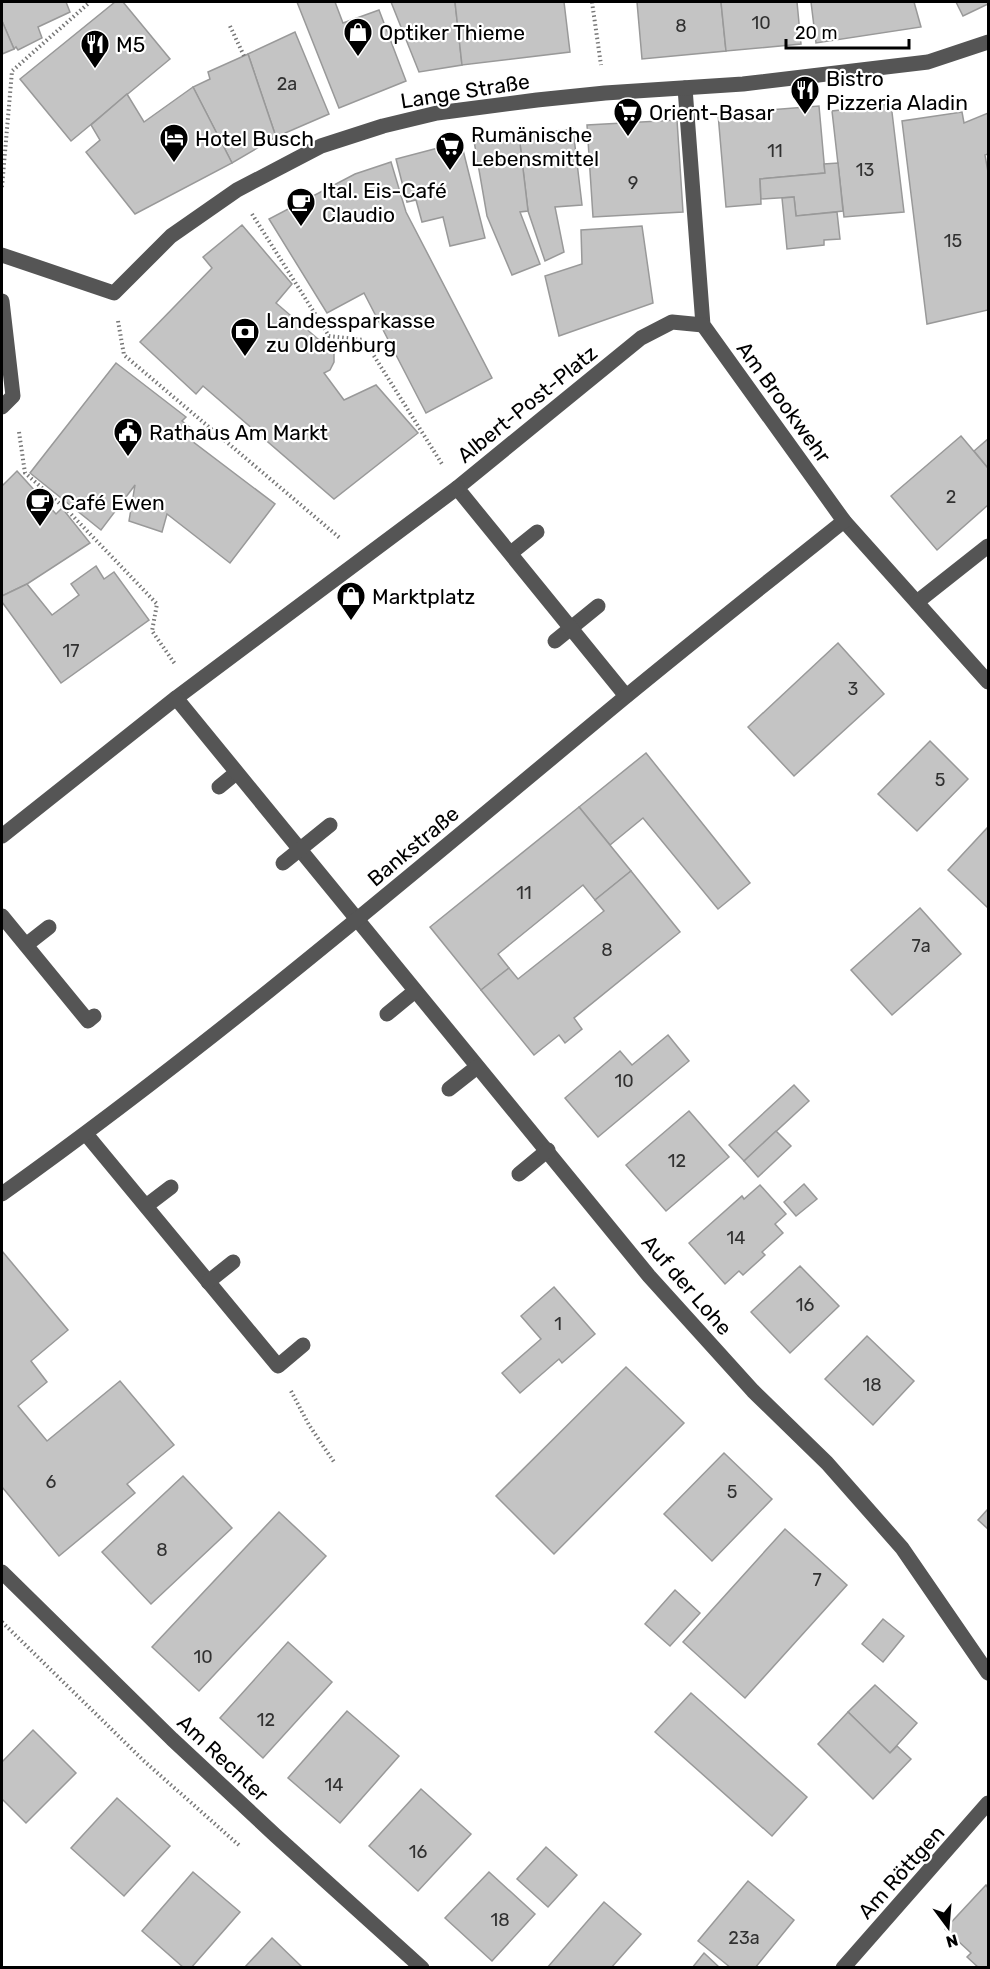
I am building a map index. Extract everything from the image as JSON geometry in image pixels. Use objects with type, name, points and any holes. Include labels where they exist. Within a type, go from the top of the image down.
[{"type":"street","name":"Lange Straße","points":[[114,293],[171,236],[237,190],[321,146],[383,126],[437,113],[605,93],[790,79],[928,62],[988,42]]},
{"type":"street","points":[[685,88],[703,325]]},
{"type":"street","points":[[2,255],[114,293]]},
{"type":"street","points":[[2,301],[14,396],[2,408]]},
{"type":"street","name":"Albert-Post-Platz","points":[[626,696],[457,488],[641,338],[672,322],[703,325]]},
{"type":"street","name":"Am Brookwehr","points":[[703,325],[844,521],[988,682]]},
{"type":"street","points":[[2,836],[176,698],[457,488]]},
{"type":"street","name":"Bankstraße","points":[[2,1194],[86,1134],[357,920],[626,696],[844,521]]},
{"type":"street","points":[[511,554],[537,532]]},
{"type":"street","points":[[917,602],[988,546]]},
{"type":"street","points":[[555,640],[598,606]]},
{"type":"street","points":[[176,698],[357,920]]},
{"type":"street","points":[[219,787],[236,773]]},
{"type":"street","points":[[283,862],[330,825]]},
{"type":"street","points":[[2,916],[88,1021],[94,1016]]},
{"type":"street","name":"Auf der Lohe","points":[[357,920],[548,1150],[649,1276],[753,1391],[827,1463],[902,1548],[988,1673]]},
{"type":"street","points":[[26,945],[49,927]]},
{"type":"street","points":[[387,1014],[415,991]]},
{"type":"street","points":[[449,1089],[477,1067]]},
{"type":"street","points":[[86,1134],[278,1366],[303,1345]]},
{"type":"street","points":[[519,1174],[548,1150]]},
{"type":"street","points":[[146,1206],[171,1187]]},
{"type":"street","points":[[208,1282],[234,1262]]},
{"type":"street","name":"Am Rechter","points":[[2,1572],[172,1739],[422,1968]]},
{"type":"street","name":"Am Röttgen","points":[[843,1968],[988,1803]]},
{"type":"path","points":[[2,187],[12,71],[90,2]]},
{"type":"path","points":[[592,2],[605,93]]},
{"type":"path","points":[[230,26],[244,56]]},
{"type":"path","points":[[237,190],[329,336],[364,340],[457,488]]},
{"type":"path","points":[[114,293],[124,355],[363,557]]},
{"type":"path","points":[[14,396],[25,473],[67,510],[157,604],[152,632],[191,687]]},
{"type":"path","points":[[278,1366],[309,1425],[334,1462]]},
{"type":"building","points":[[2,2],[66,2],[70,12],[38,27],[42,38],[18,50],[16,47],[14,49],[2,21]]},
{"type":"building","name":"M5","points":[[115,2],[123,2],[170,59],[71,141],[20,79]]},
{"type":"building","name":"Optiker Thieme","points":[[297,2],[335,2],[343,23],[379,10],[406,81],[339,108]]},
{"type":"building","points":[[391,2],[455,2],[462,65],[419,72]]},
{"type":"building","points":[[455,2],[564,2],[570,52],[462,65]]},
{"type":"building","points":[[637,2],[721,2],[726,51],[642,59]]},
{"type":"building","points":[[721,2],[797,2],[801,44],[726,51]]},
{"type":"building","points":[[811,2],[914,2],[921,27],[816,43]]},
{"type":"building","points":[[956,2],[988,2],[988,4],[963,16]]},
{"type":"building","points":[[2,21],[14,49],[2,54]]},
{"type":"building","points":[[295,32],[329,114],[276,137],[248,54]]},
{"type":"building","points":[[248,54],[276,137],[232,163],[193,87],[210,79],[208,72]]},
{"type":"building","points":[[193,87],[232,163],[135,214],[86,152],[100,140],[91,125],[127,94],[144,122]]},
{"type":"building","points":[[891,104],[904,212],[844,217],[832,111]]},
{"type":"building","points":[[819,106],[825,173],[760,179],[761,204],[726,207],[718,114]]},
{"type":"building","points":[[962,112],[964,123],[988,113],[988,154],[985,155],[988,172],[988,310],[927,324],[902,121]]},
{"type":"building","points":[[677,120],[683,212],[593,217],[587,125]]},
{"type":"building","points":[[573,129],[582,205],[555,207],[564,252],[545,261],[528,211],[519,135]]},
{"type":"building","points":[[519,135],[528,211],[520,212],[540,264],[512,275],[487,216],[474,141]]},
{"type":"building","points":[[461,142],[485,238],[450,246],[443,217],[422,222],[416,200],[407,202],[396,159]]},
{"type":"building","points":[[391,162],[406,212],[492,378],[426,413],[364,293],[327,313],[269,219],[355,174]]},
{"type":"building","points":[[838,163],[843,211],[796,216],[794,197],[761,199],[760,179],[825,173],[824,164]]},
{"type":"building","points":[[794,197],[796,216],[837,212],[840,239],[824,240],[824,245],[787,249],[782,198]]},
{"type":"building","name":"Landessparkasse zu Oldenburg","points":[[242,225],[292,284],[276,303],[334,352],[334,362],[330,370],[324,373],[344,400],[376,385],[418,433],[334,499],[203,386],[196,394],[140,342],[212,268],[203,257]]},
{"type":"building","points":[[642,226],[653,303],[559,336],[545,276],[582,264],[581,230]]},
{"type":"building","name":"Rathaus Am Markt","points":[[116,363],[186,417],[182,421],[197,433],[192,441],[275,504],[230,563],[167,514],[162,532],[129,521],[135,485],[101,530],[30,473]]},
{"type":"building","points":[[961,436],[988,468],[988,505],[937,550],[891,496]]},
{"type":"building","points":[[988,439],[988,468],[974,451]]},
{"type":"building","name":"Café Ewen","points":[[17,471],[56,514],[62,508],[90,543],[27,584],[2,596],[2,486]]},
{"type":"building","points":[[96,566],[104,579],[114,572],[149,620],[61,683],[2,602],[2,596],[27,584],[52,615],[79,595],[71,584]]},
{"type":"building","points":[[838,643],[884,694],[794,776],[748,727]]},
{"type":"building","points":[[930,741],[968,779],[917,831],[878,794]]},
{"type":"building","points":[[646,753],[750,883],[718,909],[643,818],[610,845],[579,807]]},
{"type":"building","points":[[579,807],[631,871],[595,900],[583,885],[498,954],[509,968],[481,990],[430,927]]},
{"type":"building","points":[[988,827],[988,908],[948,870]]},
{"type":"building","points":[[631,871],[680,932],[574,1018],[582,1029],[565,1043],[559,1035],[534,1055],[481,990],[509,968],[518,979],[604,911],[595,900]]},
{"type":"building","points":[[920,908],[961,954],[892,1015],[851,970]]},
{"type":"building","points":[[668,1035],[689,1061],[598,1137],[565,1098],[620,1051],[632,1065]]},
{"type":"building","points":[[794,1085],[809,1101],[744,1161],[729,1145]]},
{"type":"building","points":[[689,1111],[729,1157],[666,1211],[626,1165]]},
{"type":"building","points":[[776,1131],[791,1146],[758,1177],[744,1161]]},
{"type":"building","points":[[804,1184],[817,1199],[796,1216],[784,1202]]},
{"type":"building","points":[[760,1185],[786,1214],[775,1224],[783,1233],[762,1252],[765,1255],[743,1275],[739,1271],[725,1284],[689,1243],[742,1196],[744,1199]]},
{"type":"building","points":[[2,1251],[68,1330],[31,1361],[47,1382],[18,1406],[47,1441],[120,1381],[174,1445],[127,1484],[135,1493],[59,1556],[2,1487]]},
{"type":"building","points":[[800,1266],[839,1306],[790,1353],[751,1312]]},
{"type":"building","points":[[554,1287],[595,1334],[562,1363],[559,1359],[520,1393],[502,1373],[541,1339],[521,1316]]},
{"type":"building","points":[[867,1336],[914,1381],[873,1425],[825,1379]]},
{"type":"building","points":[[626,1367],[684,1423],[554,1554],[496,1496]]},
{"type":"building","points":[[724,1453],[772,1499],[712,1561],[664,1514]]},
{"type":"building","points":[[183,1476],[232,1528],[151,1604],[102,1552]]},
{"type":"building","points":[[988,1509],[988,1529],[978,1520]]},
{"type":"building","points":[[279,1512],[326,1556],[199,1691],[152,1647]]},
{"type":"building","points":[[785,1529],[847,1585],[745,1698],[683,1642]]},
{"type":"building","points":[[675,1590],[700,1613],[670,1646],[645,1624]]},
{"type":"building","points":[[883,1619],[904,1636],[883,1662],[862,1644]]},
{"type":"building","points":[[288,1642],[332,1682],[263,1758],[220,1718]]},
{"type":"building","points":[[875,1685],[917,1723],[890,1753],[848,1712]]},
{"type":"building","points":[[691,1693],[807,1797],[772,1836],[655,1732]]},
{"type":"building","points":[[347,1711],[399,1756],[340,1823],[288,1778]]},
{"type":"building","points":[[848,1712],[890,1753],[897,1746],[911,1759],[873,1799],[818,1744]]},
{"type":"building","points":[[33,1730],[76,1773],[26,1823],[2,1799],[2,1762]]},
{"type":"building","points":[[421,1789],[471,1834],[418,1891],[369,1846]]},
{"type":"building","points":[[117,1798],[170,1846],[124,1896],[71,1848]]},
{"type":"building","points":[[546,1847],[577,1875],[548,1907],[517,1879]]},
{"type":"building","points":[[193,1872],[240,1912],[191,1968],[184,1968],[142,1931]]},
{"type":"building","points":[[489,1872],[535,1914],[492,1961],[445,1918]]},
{"type":"building","points":[[748,1881],[794,1920],[755,1968],[731,1968],[698,1941]]},
{"type":"building","points":[[986,1885],[988,1888],[988,1968],[979,1968],[967,1957],[971,1953],[945,1929]]},
{"type":"building","points":[[604,1902],[641,1934],[611,1968],[547,1968]]},
{"type":"building","points":[[272,1938],[303,1968],[244,1968]]},
{"type":"building","points":[[704,1953],[720,1968],[692,1968]]},
{"type":"place","name":"Optiker Thieme","points":[[358,58]]},
{"type":"place","name":"M5","points":[[95,70]]},
{"type":"place","name":"Bistro Pizzeria Aladin","points":[[805,116]]},
{"type":"place","name":"Orient-Basar","points":[[628,138]]},
{"type":"place","name":"Hotel Busch","points":[[174,164]]},
{"type":"place","name":"Rumänische Lebensmittel","points":[[450,172]]},
{"type":"place","name":"Ital. Eis-Café Claudio","points":[[301,228]]},
{"type":"place","name":"Landessparkasse zu Oldenburg","points":[[245,358]]},
{"type":"place","name":"Rathaus Am Markt","points":[[128,458]]},
{"type":"place","name":"Café Ewen","points":[[40,528]]},
{"type":"place","name":"Marktplatz","points":[[351,622]]}]
